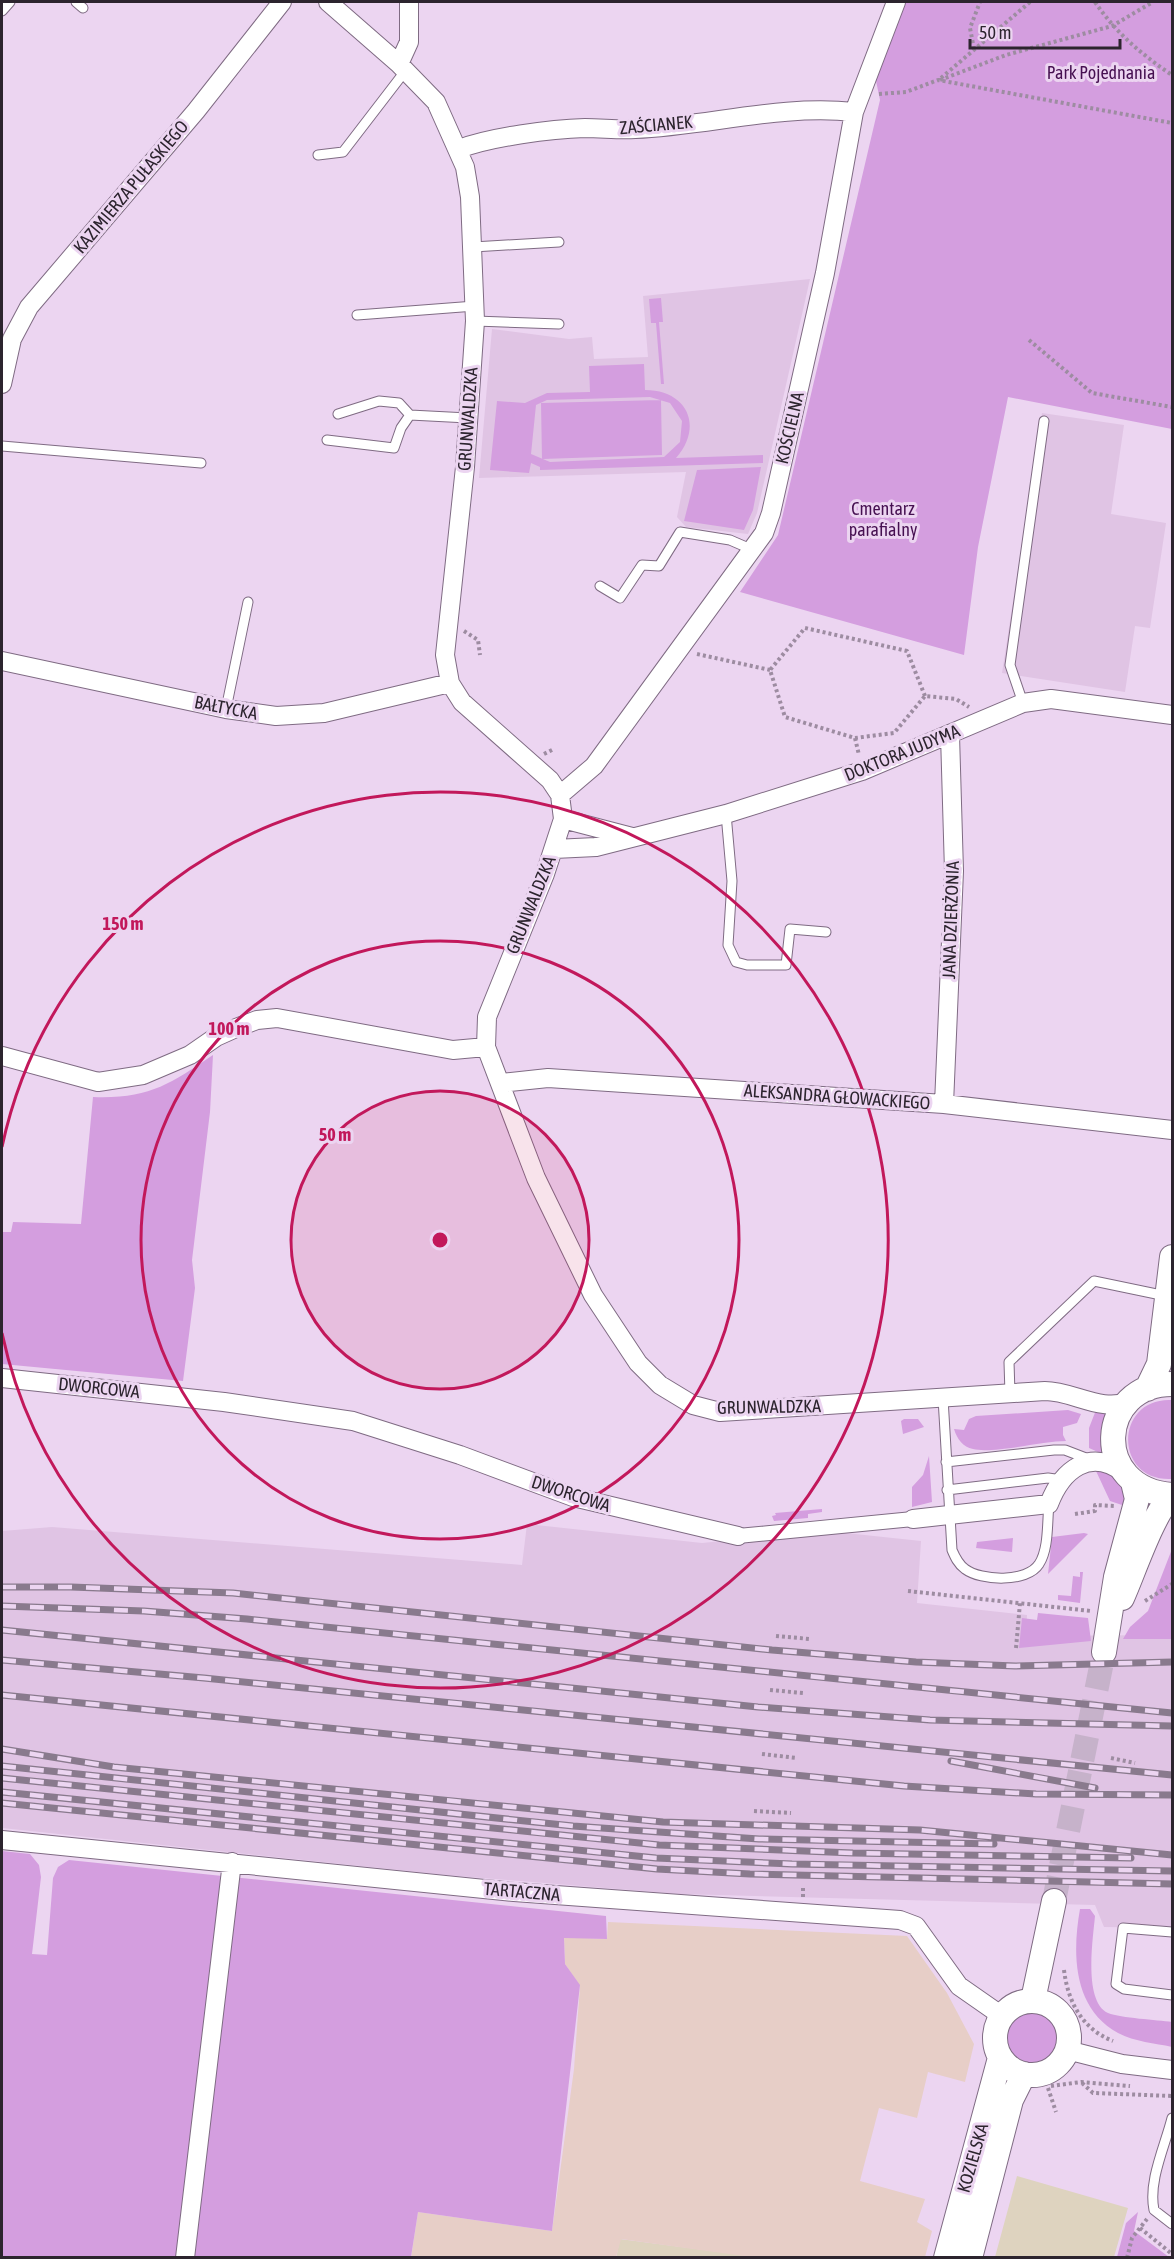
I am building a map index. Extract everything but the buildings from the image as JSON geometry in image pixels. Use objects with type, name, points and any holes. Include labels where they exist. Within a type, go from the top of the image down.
[{"type":"main road","points":[[1104,1652],[1101,1618],[1116,1577],[1137,1499],[1114,1451],[1115,1424],[1159,1364],[1166,1296],[1173,1257]]},
{"type":"main road","points":[[1138,1395],[1173,1384]]},
{"type":"main road","points":[[1128,1478],[1156,1493],[1173,1495]]},
{"type":"main road","points":[[1101,1618],[1167,1500],[1173,1495]]},
{"type":"main road","points":[[1033,2000],[1054,1901]]},
{"type":"main road","points":[[1033,2000],[1045,2002],[1063,2016],[1070,2038],[1067,2050],[1054,2068],[1043,2073],[1024,2074],[1011,2068],[1000,2058],[995,2034],[1002,2016],[1015,2004],[1033,2000]]},
{"type":"main road","name":"KOZIELSKA","points":[[946,2258],[1000,2058]]},
{"type":"main road","name":"KOZIELSKA","points":[[970,2258],[1011,2100],[1024,2074]]},
{"type":"street","name":"KAZIMIERZA PUŁASKIEGO","points":[[2,384],[12,339],[29,307],[196,111],[282,2]]},
{"type":"street","name":"GRUNWALDZKA","points":[[328,2],[402,67],[436,102],[459,149],[470,197],[475,314],[468,418],[445,655],[450,683],[462,702],[536,765],[560,795],[563,819],[554,849],[487,1017],[486,1047],[536,1178],[593,1295],[638,1363],[660,1385],[693,1405],[720,1412],[1056,1391],[1105,1405],[1121,1404],[1138,1395]]},
{"type":"street","points":[[402,67],[409,42],[409,2]]},
{"type":"street","name":"KOŚCIELNA","points":[[560,795],[594,766],[753,550],[771,513],[825,273],[854,112],[896,2]]},
{"type":"street","name":"ZAŚCIANEK","points":[[459,149],[478,142],[583,128],[636,129],[830,109],[854,112]]},
{"type":"street","name":"BAŁTYCKA","points":[[2,661],[266,716],[296,717],[324,713],[450,683]]},
{"type":"street","name":"DOKTORA JUDYMA","points":[[554,849],[596,847],[726,814],[862,771],[1023,703],[1051,699],[1173,715]]},
{"type":"street","name":"JANA DZIERŻONIA","points":[[944,1104],[954,871],[950,735]]},
{"type":"street","name":"DOKTORA JUDYMA","points":[[563,819],[634,837]]},
{"type":"street","points":[[2,1056],[98,1082],[143,1075],[190,1055],[216,1037],[236,1028],[257,1020],[278,1018],[453,1050],[486,1047]]},
{"type":"street","name":"ALEKSANDRA GŁOWACKIEGO","points":[[501,1083],[548,1078],[944,1104],[1173,1130]]},
{"type":"street","name":"DWORCOWA","points":[[2,1378],[225,1402],[353,1421],[460,1455],[573,1497],[738,1536],[1049,1504]]},
{"type":"street","points":[[1049,1504],[1062,1480],[1076,1467],[1093,1461],[1109,1463],[1128,1478]]},
{"type":"street","name":"TARTACZNA","points":[[2,1840],[514,1892],[900,1920],[916,1926],[959,1986],[1002,2016]]},
{"type":"street","points":[[185,2258],[232,1862]]},
{"type":"street","points":[[1067,2050],[1122,2064],[1173,2070]]},
{"type":"lane","points":[[2,11],[10,2]]},
{"type":"lane","points":[[318,155],[343,152],[402,67]]},
{"type":"lane","points":[[473,248],[559,242]]},
{"type":"lane","points":[[357,315],[475,314],[559,324]]},
{"type":"lane","points":[[338,414],[380,401],[399,403],[410,415],[468,418]]},
{"type":"lane","points":[[327,440],[394,448],[400,428],[410,415]]},
{"type":"lane","points":[[1023,703],[1011,665],[1044,421]]},
{"type":"lane","points":[[2,446],[201,463]]},
{"type":"lane","points":[[600,586],[620,598],[642,565],[659,566],[680,532],[730,540],[753,550]]},
{"type":"lane","points":[[226,709],[249,602]]},
{"type":"lane","points":[[726,814],[732,882],[729,945],[736,962],[747,965],[786,965],[790,929],[826,932]]},
{"type":"lane","points":[[1010,1394],[1009,1362],[1094,1281],[1166,1296]]},
{"type":"lane","points":[[943,1398],[948,1515],[952,1550],[962,1568],[980,1575],[1015,1578],[1033,1571],[1043,1555],[1049,1504]]},
{"type":"lane","points":[[946,1462],[1053,1450],[1065,1450],[1093,1461]]},
{"type":"lane","points":[[947,1490],[1048,1478],[1062,1480]]},
{"type":"lane","points":[[1173,1932],[1123,1928],[1116,1984],[1124,1989],[1173,1995]]},
{"type":"lane","points":[[1173,2118],[1154,2186],[1154,2210],[1173,2224]]},
{"type":"path","points":[[974,50],[970,28],[980,2]]},
{"type":"path","points":[[938,80],[1030,2]]},
{"type":"path","points":[[1095,2],[1112,26],[1141,54],[1173,75]]},
{"type":"path","points":[[862,91],[881,94],[906,92],[1006,55],[1112,26],[1153,2]]},
{"type":"path","points":[[938,80],[1173,123]]},
{"type":"path","points":[[1029,340],[1092,393],[1173,407]]},
{"type":"path","points":[[770,670],[805,628],[907,651],[925,696]]},
{"type":"path","points":[[682,644],[696,654],[770,670]]},
{"type":"path","points":[[770,670],[785,717],[855,738],[894,734],[925,696]]},
{"type":"path","points":[[925,696],[956,699],[986,718]]},
{"type":"path","points":[[1075,1514],[1095,1511],[1095,1505],[1121,1508]]},
{"type":"path","points":[[908,1591],[1020,1603],[1101,1618]]},
{"type":"path","points":[[1016,1648],[1020,1603]]},
{"type":"path","points":[[776,1636],[810,1639]]},
{"type":"path","points":[[770,1690],[803,1693]]},
{"type":"path","points":[[762,1754],[797,1758]]},
{"type":"path","points":[[1111,1758],[1135,1763]]},
{"type":"path","points":[[754,1811],[791,1813]]},
{"type":"path","points":[[803,1886],[803,1892]]},
{"type":"path","points":[[1064,1970],[1069,1996],[1088,2028],[1097,2035]]},
{"type":"path","points":[[1056,2112],[1049,2087],[1081,2082],[1093,2093],[1173,2096]]},
{"type":"path","points":[[1127,2258],[1132,2238],[1154,2210]]},
{"type":"path","points":[[1140,2228],[1173,2254]]},
{"type":"shaded area","points":[[810,279],[757,513],[748,534],[686,527],[677,517],[686,472],[479,478],[492,329],[569,339],[592,337],[594,359],[648,357],[643,296]]},
{"type":"shaded area","points":[[1042,413],[1124,425],[1111,514],[1166,523],[1150,628],[1135,626],[1125,692],[1002,673]]},
{"type":"shaded area","points":[[527,1524],[702,1543],[827,1531],[921,1541],[917,1603],[1027,1615],[1026,1636],[1172,1635],[1172,1928],[1104,1927],[1095,1905],[679,1894],[446,1875],[2,1828],[2,1531],[52,1527],[522,1565]]},
{"type":"shaded area","points":[[608,1922],[907,1936],[947,1993],[974,2044],[965,2082],[928,2072],[917,2118],[879,2108],[860,2181],[925,2199],[917,2222],[932,2231],[925,2257],[758,2258],[621,2239],[616,2257],[411,2258],[418,2212],[552,2231],[574,2069],[580,1986],[565,1964],[564,1937],[607,1939]]},
{"type":"shaded area","points":[[1017,2176],[1128,2208],[1114,2257],[995,2257]]},
{"type":"shaded area","points":[[620,2239],[758,2257],[616,2258]]},
{"type":"green space","points":[[904,2],[1172,2],[1172,429],[1008,397],[978,547],[964,655],[740,592],[778,535],[880,100],[875,76]]},
{"type":"green space","points":[[661,298],[663,322],[659,322],[664,384],[661,384],[656,323],[651,323],[649,299]]},
{"type":"green space","points":[[644,364],[645,390],[672,396],[681,403],[690,422],[689,434],[676,458],[763,455],[763,463],[540,470],[540,467],[531,463],[529,473],[490,470],[497,401],[525,403],[547,393],[590,392],[589,366]],"holes":[[[650,397],[670,403],[682,421],[680,442],[664,457],[550,462],[531,454],[536,405],[547,400]]]},
{"type":"green space","points":[[661,400],[662,455],[542,459],[541,403]]},
{"type":"green space","points":[[761,467],[753,510],[744,530],[684,521],[697,470]]},
{"type":"green space","points":[[213,1055],[210,1112],[192,1260],[195,1288],[183,1381],[2,1364],[2,1232],[11,1232],[13,1222],[81,1224],[93,1097],[129,1096],[157,1088]]},
{"type":"green space","points":[[1172,1400],[1172,1479],[1153,1476],[1139,1468],[1131,1455],[1128,1440],[1131,1424],[1139,1412],[1153,1403]]},
{"type":"green space","points":[[1068,1410],[1081,1414],[1077,1423],[1063,1427],[1066,1441],[982,1450],[969,1448],[963,1444],[954,1429],[964,1430],[969,1419],[976,1416]]},
{"type":"green space","points":[[1096,1410],[1111,1415],[1107,1456],[1089,1448],[1089,1428]]},
{"type":"green space","points":[[918,1419],[924,1427],[903,1434],[901,1421]]},
{"type":"green space","points":[[929,1456],[932,1502],[912,1507],[912,1487],[923,1475]]},
{"type":"green space","points":[[1096,1471],[1107,1472],[1123,1484],[1128,1507],[1110,1501]]},
{"type":"green space","points":[[822,1509],[822,1512],[808,1514],[808,1518],[774,1521],[772,1516],[776,1515],[775,1513]]},
{"type":"green space","points":[[1088,1534],[1048,1574],[1052,1537]]},
{"type":"green space","points":[[1013,1538],[1012,1552],[976,1548],[977,1542]]},
{"type":"green space","points":[[1172,1549],[1172,1639],[1123,1639],[1130,1627],[1148,1611]]},
{"type":"green space","points":[[1080,1572],[1083,1572],[1080,1603],[1058,1600],[1058,1595],[1071,1596],[1073,1576],[1080,1577]]},
{"type":"green space","points":[[1038,1613],[1088,1618],[1091,1641],[1019,1648],[1022,1618],[1037,1620]]},
{"type":"green space","points":[[2,1851],[30,1854],[39,1865],[41,1877],[32,1954],[47,1955],[53,1878],[58,1867],[69,1860],[606,1916],[607,1939],[564,1938],[565,1964],[580,1985],[552,2231],[418,2212],[411,2257],[2,2257]]},
{"type":"green space","points":[[1080,1909],[1090,1909],[1095,1916],[1091,1969],[1095,1996],[1100,2006],[1114,2015],[1172,2022],[1172,2047],[1118,2033],[1103,2022],[1092,2009],[1084,1995],[1079,1978],[1076,1944]]},
{"type":"green space","points":[[1028,2011],[1038,2011],[1052,2018],[1059,2037],[1052,2056],[1038,2063],[1028,2063],[1018,2059],[1011,2052],[1007,2042],[1007,2032],[1011,2022],[1018,2015]]},
{"type":"green space","points":[[1138,2212],[1134,2231],[1169,2257],[1117,2257],[1126,2223]]},
{"type":"tunnel","points":[[1054,1901],[1104,1652]]},
{"type":"railway","points":[[2,1587],[233,1593],[772,1650],[916,1662],[1015,1666],[1172,1662]]},
{"type":"railway","points":[[2,1606],[144,1611],[247,1619],[1172,1713]]},
{"type":"railway","points":[[2,1630],[758,1707],[930,1720],[1172,1726]]},
{"type":"railway","points":[[2,1660],[204,1678],[1172,1775]]},
{"type":"railway","points":[[2,1695],[904,1786],[1036,1794],[1172,1795]]},
{"type":"railway","points":[[2,1749],[114,1767],[663,1822],[920,1830],[1172,1855]]},
{"type":"railway","points":[[951,1761],[1095,1788]]},
{"type":"railway","points":[[2,1766],[573,1826],[759,1839],[994,1844]]},
{"type":"railway","points":[[2,1778],[659,1845],[853,1853],[1131,1858]]},
{"type":"railway","points":[[2,1792],[656,1858],[792,1864],[1172,1871]]},
{"type":"railway","points":[[2,1803],[657,1869],[750,1874],[1172,1884]]},
{"type":"park label","name":"Park Pojednania","points":[[1101,73]]},
{"type":"park label","name":"Cmentarz parafialny","points":[[883,519]]}]
